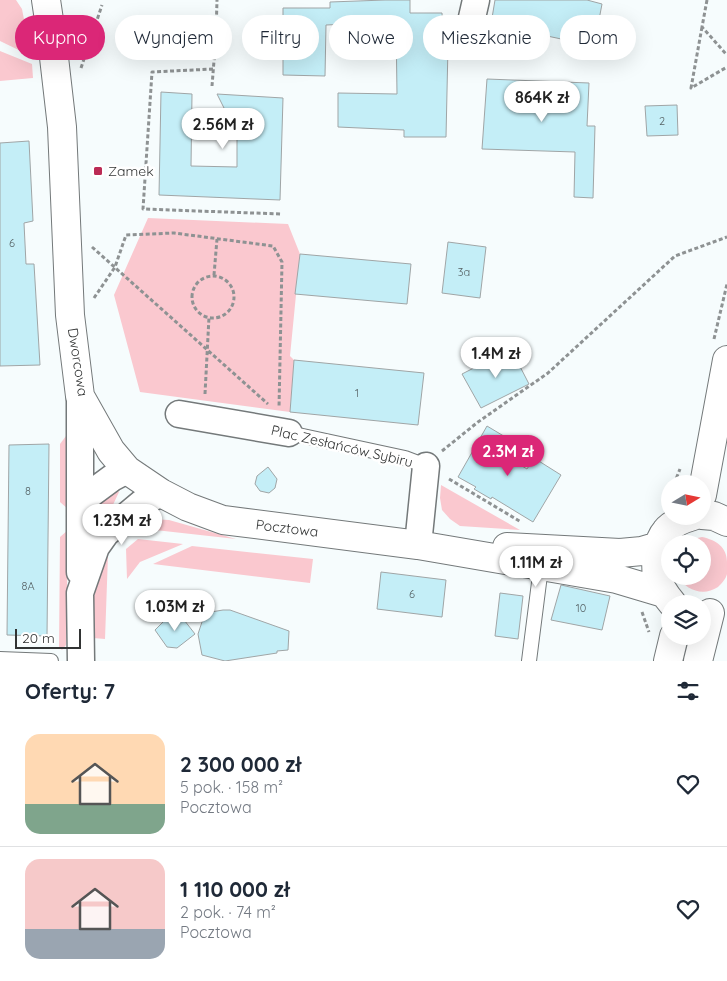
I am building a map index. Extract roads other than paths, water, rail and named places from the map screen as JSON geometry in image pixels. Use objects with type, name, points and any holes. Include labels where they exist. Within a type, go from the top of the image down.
[{"type":"main road","name":"Dworcowa","points":[[46,0],[62,127],[70,315],[80,396],[111,450],[127,470],[160,493]]},
{"type":"main road","points":[[706,475],[727,360]]},
{"type":"main road","name":"Pocztowa","points":[[160,493],[188,507],[222,520],[418,545],[617,579],[661,596]]},
{"type":"main road","points":[[711,516],[727,522]]},
{"type":"main road","points":[[667,595],[657,576],[657,563],[659,546],[665,531],[673,525]]},
{"type":"main road","name":"Pocztowa","points":[[418,545],[542,548],[620,553],[642,551],[659,546]]},
{"type":"main road","points":[[698,661],[713,611]]},
{"type":"main road","points":[[663,645],[668,661]]},
{"type":"street","points":[[473,15],[476,0]]},
{"type":"street","points":[[80,396],[81,661]]},
{"type":"street","name":"Plac Zesłańców Sybiru","points":[[179,414],[289,433]]},
{"type":"street","name":"Plac Zesłańców Sybiru","points":[[418,545],[433,460]]},
{"type":"street","points":[[80,516],[89,495],[112,478],[127,470]]},
{"type":"street","points":[[80,593],[96,547],[106,532],[142,503],[160,493]]},
{"type":"lane","name":"Plac Zesłańców Sybiru","points":[[289,433],[405,458],[433,460]]},
{"type":"lane","points":[[529,661],[541,567]]},
{"type":"lane","points":[[6,660],[51,661]]},
{"type":"place","name":"Zamek","points":[[98,171]]}]
